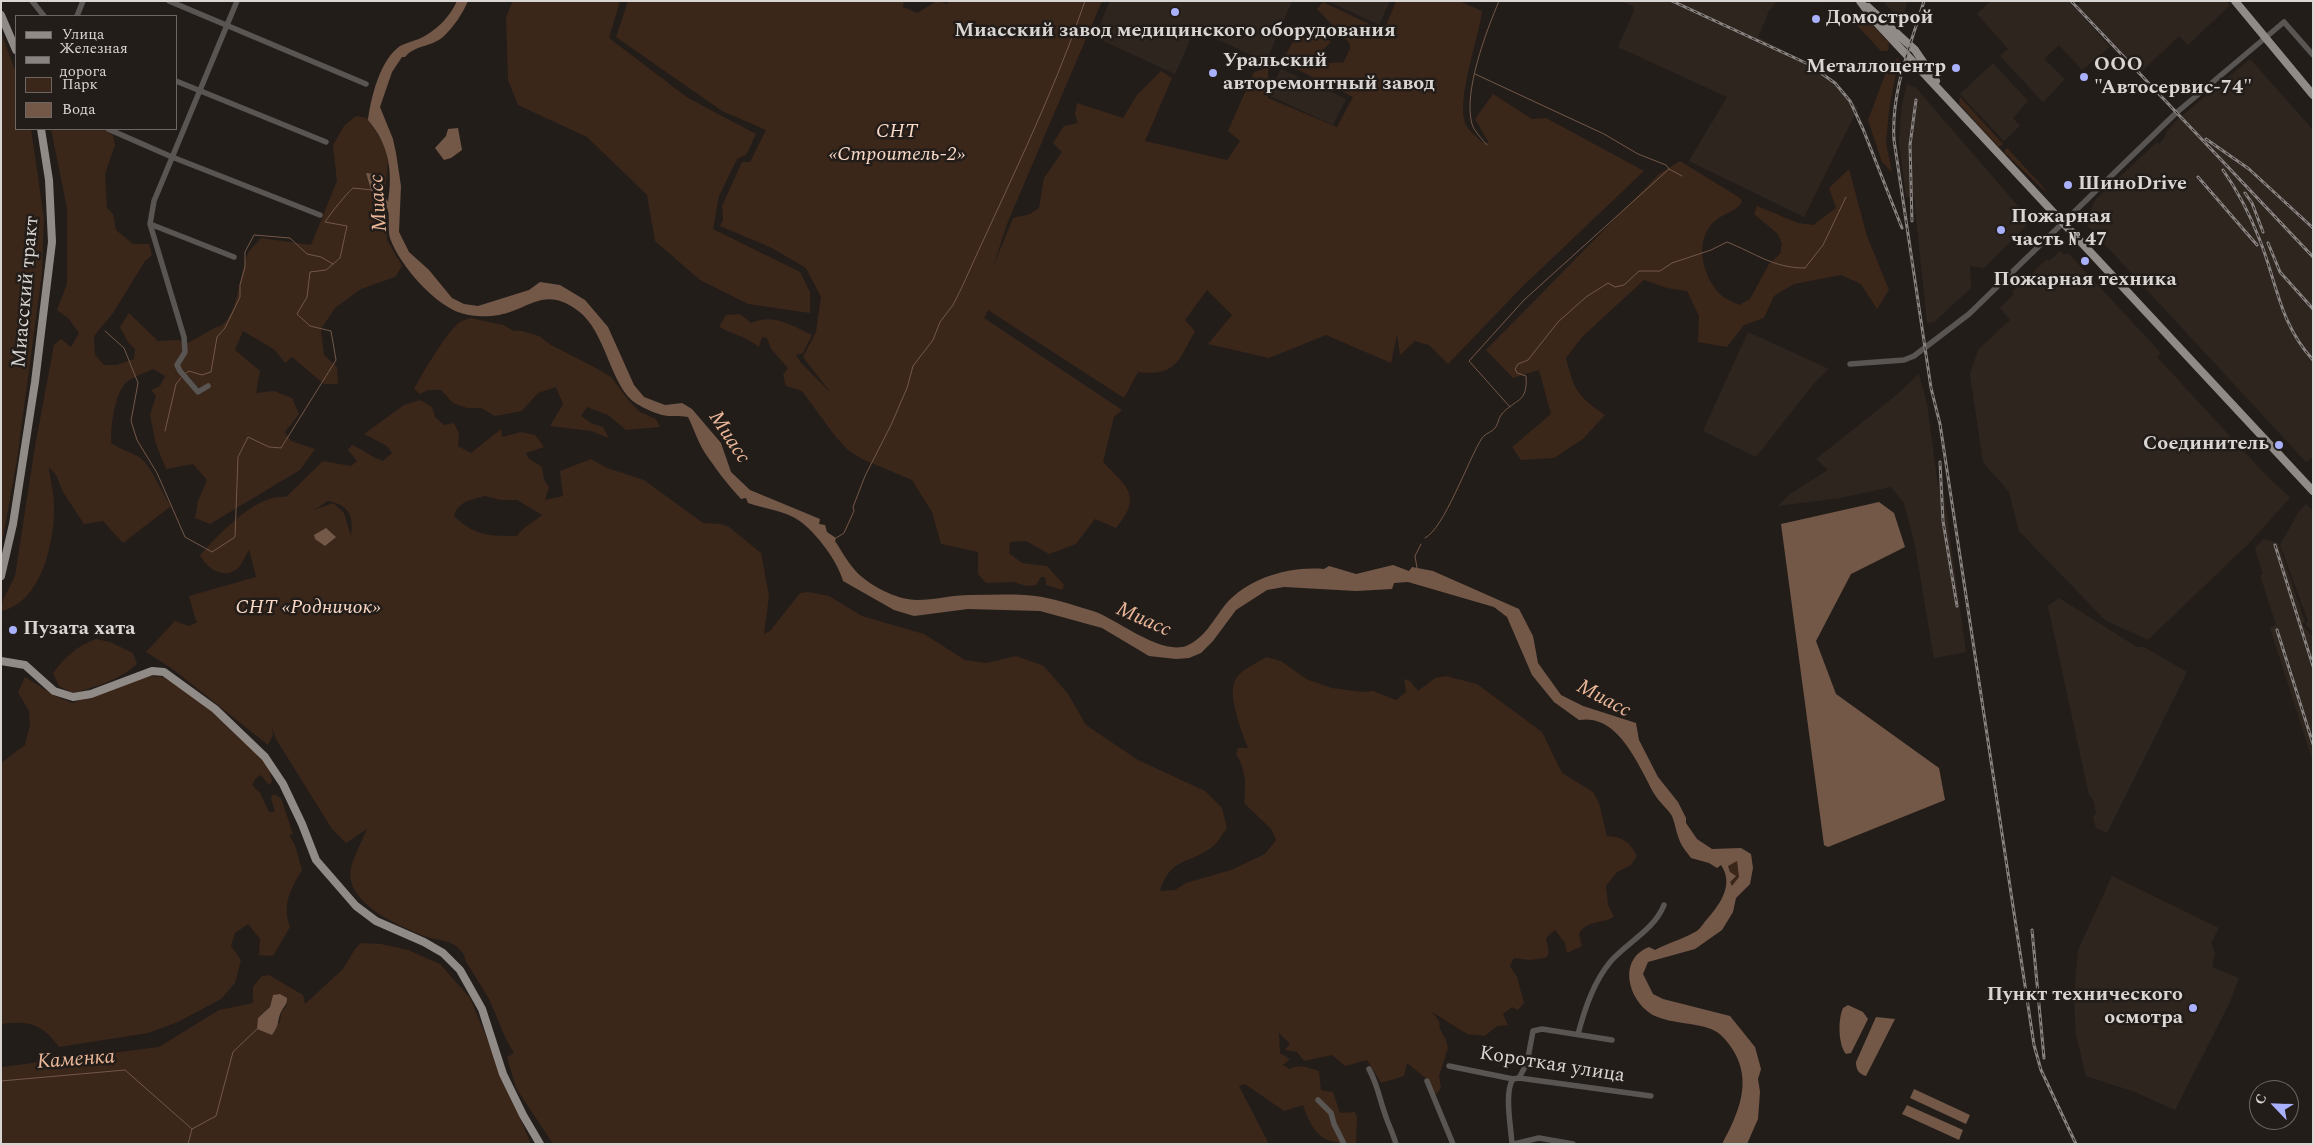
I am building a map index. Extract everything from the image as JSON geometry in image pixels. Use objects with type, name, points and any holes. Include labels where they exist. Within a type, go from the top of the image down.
[{"type":"main road","points":[[2235,1],[2313,95]]},
{"type":"main road","points":[[1860,2],[1876,14],[1914,50],[1950,99],[2313,490]]},
{"type":"main road","points":[[1,15],[15,48]]},
{"type":"main road","name":"Миасский тракт","points":[[1,576],[13,524],[34,391],[52,242],[49,180],[41,130]]},
{"type":"main road","points":[[1,661],[25,665],[54,691],[73,697],[91,694],[152,671],[164,672],[191,690],[240,732],[265,758],[283,784],[316,860],[356,906],[376,921],[424,942],[443,953],[460,970],[482,1009],[503,1074],[540,1144]]},
{"type":"street","points":[[32,1],[43,15]]},
{"type":"street","points":[[77,15],[83,1]]},
{"type":"street","points":[[170,1],[366,84]]},
{"type":"street","points":[[208,386],[198,392],[180,371],[178,365],[185,352],[184,337],[150,224],[154,201],[236,1]]},
{"type":"street","points":[[1850,364],[1904,360],[1914,356],[1969,314],[2176,113],[2284,22],[2313,55]]},
{"type":"street","points":[[178,82],[326,142]]},
{"type":"street","points":[[110,130],[172,157],[320,215]]},
{"type":"street","points":[[150,224],[234,257]]},
{"type":"street","points":[[1578,1034],[1596,982],[1612,960],[1658,919],[1664,905]]},
{"type":"street","points":[[1573,1144],[1539,1138],[1513,1144],[1509,1085],[1516,1079],[1527,1063],[1533,1030],[1542,1029],[1612,1040]]},
{"type":"street","name":"Короткая улица","points":[[1449,1066],[1516,1079],[1651,1096]]},
{"type":"street","points":[[1369,1069],[1379,1089],[1385,1115],[1392,1129],[1396,1144]]},
{"type":"street","points":[[1427,1081],[1453,1144]]},
{"type":"street","points":[[1318,1100],[1331,1113],[1344,1144]]},
{"type":"shaded area","points":[[1110,1],[1292,1],[1266,62],[1195,29],[1175,74],[1095,37]]},
{"type":"shaded area","points":[[1328,1],[1390,1],[1379,25]]},
{"type":"shaded area","points":[[1621,1],[1777,1],[1769,11],[1758,37],[1824,71],[1858,108],[1804,217],[1689,161],[1727,97],[1618,47],[1634,11],[1633,6]]},
{"type":"shaded area","points":[[1882,1],[1907,1],[1903,21]]},
{"type":"shaded area","points":[[1990,1],[2069,1],[2110,47],[2082,70],[2059,45],[2044,59],[2065,79],[2043,102],[2000,56],[2008,49],[1977,14]]},
{"type":"shaded area","points":[[2079,1],[2226,1],[2230,5],[2188,45],[2179,36],[2140,73],[2078,6]]},
{"type":"shaded area","points":[[2250,59],[2313,130],[2313,457],[2306,462],[2085,223],[2096,199],[2157,142],[2159,144],[2178,119]]},
{"type":"shaded area","points":[[1993,63],[2028,101],[2013,118],[2020,126],[2004,141],[1960,94]]},
{"type":"shaded area","points":[[1281,69],[1346,99],[1333,125],[1268,95]]},
{"type":"shaded area","points":[[1907,84],[1916,88],[2031,221],[1984,268],[1970,266],[1971,288],[1934,322],[1927,323],[1914,197],[1906,197],[1899,143],[1902,104]]},
{"type":"shaded area","points":[[2060,251],[2065,255],[2068,253],[2161,353],[2157,357],[2261,470],[2290,498],[2249,543],[2148,640],[2105,620],[2019,531],[2009,492],[1983,462],[1970,374],[1978,350],[2010,320],[2000,308],[2014,294],[2012,292],[2047,259],[2049,261]]},
{"type":"shaded area","points":[[1748,332],[1829,369],[1815,382],[1756,457],[1703,431]]},
{"type":"shaded area","points":[[1919,374],[1927,404],[1938,487],[1943,487],[1966,652],[1934,658],[1915,545],[1904,503],[1891,487],[1840,498],[1778,506],[1790,494],[1828,470],[1816,459],[1894,397]]},
{"type":"shaded area","points":[[2306,504],[2313,511],[2313,632],[2305,624],[2308,621],[2280,545],[2299,511]]},
{"type":"shaded area","points":[[2263,539],[2278,543],[2305,622],[2302,624],[2313,637],[2313,762],[2270,628],[2276,625],[2260,575],[2263,574],[2255,548]]},
{"type":"shaded area","points":[[2059,598],[2137,647],[2144,647],[2187,672],[2107,833],[2096,828],[2093,817],[2096,813],[2093,799],[2089,795],[2048,606]]},
{"type":"shaded area","points":[[2112,876],[2219,928],[2211,943],[2215,953],[2212,967],[2239,978],[2230,1002],[2175,1110],[2135,1092],[2086,1076],[2076,1035],[2074,997],[2078,950]]},
{"type":"green space","points":[[513,1],[620,1],[609,38],[688,98],[756,134],[746,155],[737,159],[719,196],[713,229],[800,272],[810,292],[810,313],[748,304],[700,280],[655,241],[647,195],[587,137],[518,105],[508,80],[506,17]]},
{"type":"green space","name":"СНТ «Строитель-2»","points":[[628,1],[904,1],[903,7],[917,13],[937,1],[947,4],[949,1],[1102,1],[1007,224],[993,267],[1013,218],[1030,214],[1039,208],[1044,178],[1062,152],[1053,143],[1064,126],[1078,123],[1075,114],[1077,103],[1123,118],[1137,95],[1161,71],[1172,78],[1145,141],[1227,160],[1240,141],[1228,131],[1254,72],[1268,68],[1268,98],[1337,127],[1353,97],[1282,62],[1298,32],[1322,36],[1331,42],[1307,64],[1343,63],[1350,49],[1350,44],[1317,9],[1323,2],[1384,31],[1396,1],[1459,1],[1482,11],[1463,101],[1463,115],[1466,125],[1473,134],[1482,142],[1489,143],[1475,119],[1493,94],[1532,119],[1546,118],[1644,171],[1522,287],[1448,364],[1429,345],[1415,341],[1400,355],[1397,334],[1391,363],[1326,335],[1269,358],[1208,344],[1232,315],[1207,290],[1185,320],[1195,331],[1180,358],[1169,369],[1161,372],[1138,372],[1124,398],[988,310],[984,318],[1122,410],[1114,417],[1103,462],[1125,485],[1129,492],[1130,500],[1129,508],[1116,528],[1095,519],[1076,544],[1049,554],[1026,541],[1010,542],[1009,553],[1022,563],[1047,566],[1064,585],[1062,590],[1046,585],[1045,577],[1041,577],[1036,585],[1026,586],[1014,582],[986,583],[978,574],[978,552],[941,544],[932,512],[912,480],[862,459],[848,450],[835,436],[802,391],[786,386],[783,375],[788,368],[771,349],[767,338],[762,337],[759,347],[745,338],[719,327],[726,315],[740,314],[751,323],[759,320],[774,320],[789,324],[812,335],[803,353],[796,355],[801,363],[831,393],[803,357],[816,332],[821,297],[806,268],[772,248],[720,226],[723,220],[722,206],[742,162],[750,162],[766,130],[722,111],[616,37]]},
{"type":"green space","points":[[1857,11],[1889,43],[1888,51],[1881,51],[1853,21],[1853,13]]},
{"type":"green space","points":[[1,32],[15,70],[15,130],[31,130],[44,218],[42,273],[17,460],[1,549]]},
{"type":"green space","points":[[1899,57],[1889,110],[1886,143],[1892,172],[1882,162],[1868,120],[1888,67]]},
{"type":"green space","points":[[1960,97],[2003,144],[1999,147],[1959,104]]},
{"type":"green space","points":[[356,116],[367,118],[385,146],[388,162],[384,201],[387,240],[402,266],[395,277],[361,289],[335,308],[321,329],[324,355],[337,367],[338,384],[324,384],[292,357],[285,363],[275,350],[243,331],[235,350],[260,371],[256,393],[274,391],[292,398],[299,414],[285,432],[291,441],[315,449],[300,470],[210,524],[195,518],[198,501],[207,480],[193,464],[166,469],[156,444],[150,415],[156,396],[151,390],[160,386],[165,376],[153,369],[137,376],[128,381],[119,393],[113,419],[111,443],[144,461],[171,506],[123,543],[103,521],[84,524],[63,492],[56,475],[49,467],[54,500],[54,519],[52,535],[43,568],[27,596],[15,606],[1,611],[3,600],[15,576],[35,446],[54,345],[61,339],[71,347],[79,333],[69,319],[57,310],[67,284],[67,208],[51,130],[104,130],[113,135],[115,145],[105,174],[107,208],[113,214],[116,230],[133,244],[149,244],[152,255],[145,261],[113,313],[94,336],[95,355],[104,365],[116,365],[134,359],[135,349],[128,342],[120,327],[129,313],[158,341],[178,340],[188,343],[220,325],[218,328],[230,315],[238,294],[248,253],[261,238],[311,245],[337,181],[333,145],[344,126]]},
{"type":"green space","points":[[2007,148],[2043,187],[2047,193],[2004,152]]},
{"type":"green space","points":[[1680,161],[1740,198],[1742,202],[1737,208],[1716,220],[1709,227],[1703,246],[1702,256],[1708,276],[1719,293],[1726,298],[1739,305],[1750,299],[1769,264],[1780,254],[1782,244],[1778,234],[1754,214],[1757,206],[1798,223],[1813,225],[1836,208],[1829,188],[1849,169],[1867,236],[1889,290],[1877,309],[1861,284],[1841,275],[1794,284],[1774,296],[1764,318],[1744,325],[1727,347],[1698,342],[1699,316],[1687,291],[1667,288],[1644,280],[1582,337],[1566,358],[1574,385],[1582,397],[1605,415],[1583,439],[1554,458],[1521,460],[1512,447],[1551,414],[1539,370],[1513,378],[1486,350],[1659,174]]},
{"type":"green space","points":[[471,318],[503,325],[514,331],[522,331],[539,336],[551,345],[596,368],[611,377],[630,402],[640,412],[656,419],[660,427],[626,430],[608,415],[587,407],[581,416],[591,423],[603,427],[609,438],[591,431],[550,426],[563,404],[556,387],[538,393],[522,411],[495,416],[481,408],[467,408],[453,403],[441,390],[428,390],[420,394],[414,389],[442,343],[460,322]]},
{"type":"green space","name":"СНТ «Родничок»","points":[[420,400],[432,407],[435,417],[444,425],[454,423],[459,434],[458,446],[471,453],[501,429],[502,437],[521,432],[535,435],[544,447],[526,453],[528,458],[542,467],[544,480],[549,487],[545,500],[563,496],[560,471],[591,459],[607,468],[644,480],[703,523],[721,524],[729,527],[761,553],[769,596],[764,634],[770,631],[800,593],[808,592],[829,596],[862,616],[924,634],[965,660],[986,663],[1016,656],[1044,666],[1068,694],[1086,725],[1138,760],[1205,791],[1222,808],[1227,828],[1218,841],[1204,852],[1169,872],[1160,891],[1175,890],[1186,883],[1231,870],[1265,854],[1276,840],[1272,830],[1244,803],[1244,777],[1242,766],[1236,754],[1238,748],[1248,748],[1236,712],[1233,692],[1237,677],[1246,669],[1266,657],[1281,661],[1306,679],[1332,688],[1362,692],[1373,691],[1396,700],[1406,692],[1404,679],[1410,681],[1418,691],[1435,678],[1446,676],[1477,684],[1542,732],[1562,773],[1593,792],[1599,803],[1607,836],[1625,841],[1637,856],[1631,865],[1617,872],[1606,886],[1608,905],[1614,917],[1586,926],[1579,934],[1582,946],[1567,953],[1565,943],[1555,930],[1546,938],[1549,953],[1546,958],[1529,960],[1514,958],[1510,966],[1517,977],[1524,1003],[1518,1010],[1512,1007],[1503,1014],[1508,1025],[1497,1026],[1485,1036],[1467,1034],[1432,1012],[1439,1021],[1440,1029],[1448,1048],[1439,1076],[1441,1088],[1437,1094],[1433,1092],[1428,1080],[1407,1063],[1404,1076],[1381,1083],[1367,1060],[1345,1066],[1332,1055],[1304,1061],[1297,1052],[1285,1050],[1290,1044],[1279,1033],[1280,1053],[1290,1059],[1283,1065],[1290,1069],[1300,1066],[1319,1071],[1321,1090],[1333,1092],[1340,1113],[1355,1112],[1357,1117],[1356,1144],[1345,1144],[1328,1140],[1321,1136],[1311,1124],[1303,1105],[1284,1111],[1245,1084],[1239,1086],[1269,1144],[553,1144],[516,1088],[507,1057],[514,1053],[490,1001],[463,953],[454,945],[424,936],[388,919],[364,902],[356,892],[351,881],[351,868],[367,829],[346,843],[332,829],[276,739],[272,728],[273,735],[268,745],[174,670],[146,652],[175,621],[189,626],[198,622],[196,621],[189,596],[256,577],[249,549],[239,567],[228,573],[217,572],[212,569],[200,555],[228,527],[251,508],[274,498],[286,497],[323,461],[351,466],[357,461],[348,450],[352,445],[383,461],[392,453],[387,446],[364,434],[404,405]],"holes":[[[485,496],[501,500],[517,500],[542,515],[525,527],[517,536],[483,534],[468,528],[454,516],[462,504]],[[328,501],[341,505],[348,512],[352,523],[351,536],[344,513],[333,503],[314,510]]]},
{"type":"green space","points":[[96,639],[110,642],[133,653],[137,664],[123,674],[98,686],[72,693],[59,686],[53,673],[77,649]]},
{"type":"green space","points":[[148,676],[164,677],[201,702],[244,740],[269,767],[272,781],[269,785],[261,775],[256,778],[252,785],[260,793],[269,812],[275,812],[271,798],[273,794],[281,798],[293,834],[289,835],[295,845],[302,870],[288,898],[287,912],[290,927],[273,956],[259,955],[260,939],[248,924],[235,933],[231,946],[241,960],[235,983],[221,999],[178,1022],[148,1033],[59,1047],[47,1033],[34,1025],[27,1023],[1,1024],[1,763],[25,745],[30,725],[29,711],[18,692],[25,677],[55,696],[72,703]]},
{"type":"green space","points":[[1737,860],[1739,877],[1733,886],[1729,885],[1730,872],[1728,866]]},
{"type":"green space","points":[[361,943],[381,944],[408,950],[440,964],[470,998],[531,1144],[1,1144],[1,1067],[159,1047],[219,1010],[253,1003],[253,987],[262,976],[269,975],[303,995],[305,1004],[343,969],[355,949]],"holes":[[[273,995],[287,1005],[281,1013],[280,1023],[259,1024],[258,1018],[270,1007]]]},
{"type":"water","name":"Миасс","points":[[457,1],[468,1],[457,20],[443,37],[402,57],[392,72],[380,107],[393,139],[396,153],[401,186],[399,232],[409,252],[429,270],[452,298],[464,304],[478,306],[529,290],[540,282],[560,285],[585,300],[608,327],[634,385],[644,397],[665,405],[682,403],[692,409],[721,443],[731,472],[750,490],[820,519],[819,524],[825,525],[827,532],[836,538],[835,541],[851,566],[874,586],[901,597],[917,600],[963,595],[1024,595],[1048,598],[1093,611],[1151,641],[1176,647],[1186,646],[1198,639],[1234,596],[1257,581],[1283,572],[1324,569],[1329,566],[1356,574],[1393,565],[1409,571],[1412,567],[1433,571],[1519,609],[1533,636],[1538,663],[1561,695],[1583,706],[1636,723],[1639,740],[1658,777],[1678,802],[1686,818],[1686,823],[1697,839],[1712,849],[1741,848],[1751,854],[1753,868],[1750,884],[1736,898],[1733,912],[1722,930],[1695,949],[1648,962],[1643,974],[1653,994],[1663,999],[1730,1016],[1755,1047],[1761,1069],[1758,1079],[1760,1092],[1758,1119],[1747,1144],[1722,1144],[1738,1110],[1743,1086],[1739,1062],[1729,1044],[1721,1035],[1711,1029],[1655,1016],[1638,1002],[1630,982],[1632,961],[1639,953],[1649,947],[1655,950],[1700,928],[1721,900],[1726,886],[1725,872],[1721,865],[1717,868],[1709,863],[1691,858],[1680,842],[1672,816],[1659,801],[1626,744],[1616,733],[1606,725],[1593,720],[1579,720],[1554,702],[1532,675],[1507,617],[1494,607],[1408,582],[1394,583],[1392,589],[1356,591],[1284,587],[1267,590],[1236,610],[1213,641],[1201,653],[1189,658],[1176,659],[1149,656],[1102,628],[1040,611],[968,609],[914,616],[894,610],[843,581],[830,554],[808,528],[793,517],[748,503],[746,498],[741,499],[705,453],[688,417],[659,414],[637,404],[628,396],[620,386],[595,331],[587,319],[577,310],[565,303],[546,299],[499,315],[480,316],[461,313],[451,309],[429,293],[401,260],[390,238],[387,208],[374,195],[366,173],[374,174],[388,202],[390,179],[388,158],[381,139],[368,120],[371,101],[382,70],[393,52],[400,46],[431,32],[446,18]],"holes":[[[1737,861],[1739,877],[1732,886],[1730,882],[1736,876],[1730,872],[1728,866]]]},
{"type":"water","points":[[458,128],[462,150],[451,158],[444,160],[435,148],[446,136],[448,129]]},
{"type":"water","points":[[1879,502],[1894,513],[1905,547],[1851,574],[1816,641],[1836,694],[1939,768],[1945,800],[1828,847],[1824,845],[1781,524]]},
{"type":"water","points":[[326,528],[336,537],[325,546],[315,539],[314,535]]},
{"type":"water","points":[[280,994],[287,998],[287,1000],[275,1031],[272,1035],[257,1029],[258,1018],[270,1007],[273,995]]},
{"type":"water","points":[[1848,1005],[1863,1012],[1868,1019],[1851,1053],[1846,1054],[1841,1044],[1840,1025],[1843,1008]]},
{"type":"water","points":[[1876,1017],[1895,1019],[1866,1076],[1858,1071],[1856,1062]]},
{"type":"water","points":[[1914,1089],[1970,1115],[1966,1124],[1910,1098]]},
{"type":"water","points":[[1907,1105],[1963,1130],[1959,1140],[1902,1114]]},
{"type":"waterway","points":[[836,538],[844,533],[854,511],[853,507],[865,476],[891,425],[907,388],[913,366],[933,340],[940,322],[953,305],[962,287],[1043,110],[1085,1]]},
{"type":"waterway","points":[[1487,145],[1472,124],[1470,111],[1471,96],[1477,62],[1499,1]]},
{"type":"waterway","points":[[1475,74],[1604,134],[1638,154],[1666,165],[1669,169]]},
{"type":"waterway","points":[[1510,407],[1469,361],[1524,300],[1669,169],[1682,176]]},
{"type":"waterway","points":[[105,331],[124,348],[138,383],[131,421],[137,440],[157,473],[185,537],[212,552],[235,537],[238,457],[248,437],[269,447],[281,448],[336,360],[331,331],[310,326],[297,314],[307,297],[310,272],[326,270],[340,258],[347,226],[325,222],[353,188],[372,190]]},
{"type":"waterway","points":[[1425,538],[1440,522],[1448,508],[1482,438],[1495,428],[1506,410],[1523,396],[1526,376],[1517,373],[1515,369],[1518,364],[1528,360],[1558,322],[1586,297],[1608,283],[1615,287],[1624,285],[1639,271],[1660,271],[1672,263],[1711,250],[1727,242],[1774,263],[1805,268],[1823,245],[1846,197]]},
{"type":"waterway","points":[[186,373],[189,371],[202,375],[211,372],[217,337],[225,328],[240,297],[240,285],[245,267],[245,252],[254,235],[290,238],[307,254],[321,257],[333,264]]},
{"type":"waterway","points":[[165,431],[176,384],[181,378]]},
{"type":"waterway","points":[[1417,568],[1415,556],[1421,544]]},
{"type":"waterway","points":[[188,1144],[192,1129],[216,1116],[233,1052],[257,1029]]},
{"type":"waterway","name":"Каменка","points":[[1,1081],[125,1070],[192,1129]]},
{"type":"railway","points":[[1672,1],[1808,64],[1835,83],[1850,101],[1863,129],[1902,228]]},
{"type":"railway","points":[[1924,1],[1898,87],[1895,104],[1894,140],[1931,388],[1940,424],[2034,1045],[2041,1070],[2076,1144]]},
{"type":"railway","points":[[2071,1],[2313,257]]},
{"type":"railway","points":[[1912,221],[1910,145],[1916,100]]},
{"type":"railway","points":[[2206,139],[2249,169],[2313,228]]},
{"type":"railway","points":[[2223,170],[2238,194],[2255,229],[2280,302],[2293,332],[2313,360]]},
{"type":"railway","points":[[2198,177],[2257,245]]},
{"type":"railway","points":[[2245,193],[2252,203],[2263,232]]},
{"type":"railway","points":[[2268,243],[2280,272],[2313,309]]},
{"type":"railway","points":[[1940,462],[1943,521],[1957,606]]},
{"type":"railway","points":[[2275,545],[2313,666]]},
{"type":"railway","points":[[2277,630],[2313,744]]},
{"type":"railway","points":[[2032,930],[2044,1058]]},
{"type":"place","name":"Миасский завод медицинского оборудования","points":[[1175,12]]},
{"type":"place","name":"Домострой","points":[[1816,19]]},
{"type":"place","name":"Металлоцентр","points":[[1956,68]]},
{"type":"place","name":"Уральский авторемонтный завод","points":[[1213,73]]},
{"type":"place","name":"ООО \"Автосервис-74\"","points":[[2084,77]]},
{"type":"place","name":"ШиноDrive","points":[[2068,185]]},
{"type":"place","name":"Пожарная часть № 47","points":[[2001,230]]},
{"type":"place","name":"Пожарная техника","points":[[2085,261]]},
{"type":"place","name":"Соединитель","points":[[2279,445]]},
{"type":"place","name":"Пузата хата","points":[[13,630]]},
{"type":"place","name":"Пункт технического осмотра","points":[[2193,1008]]}]
